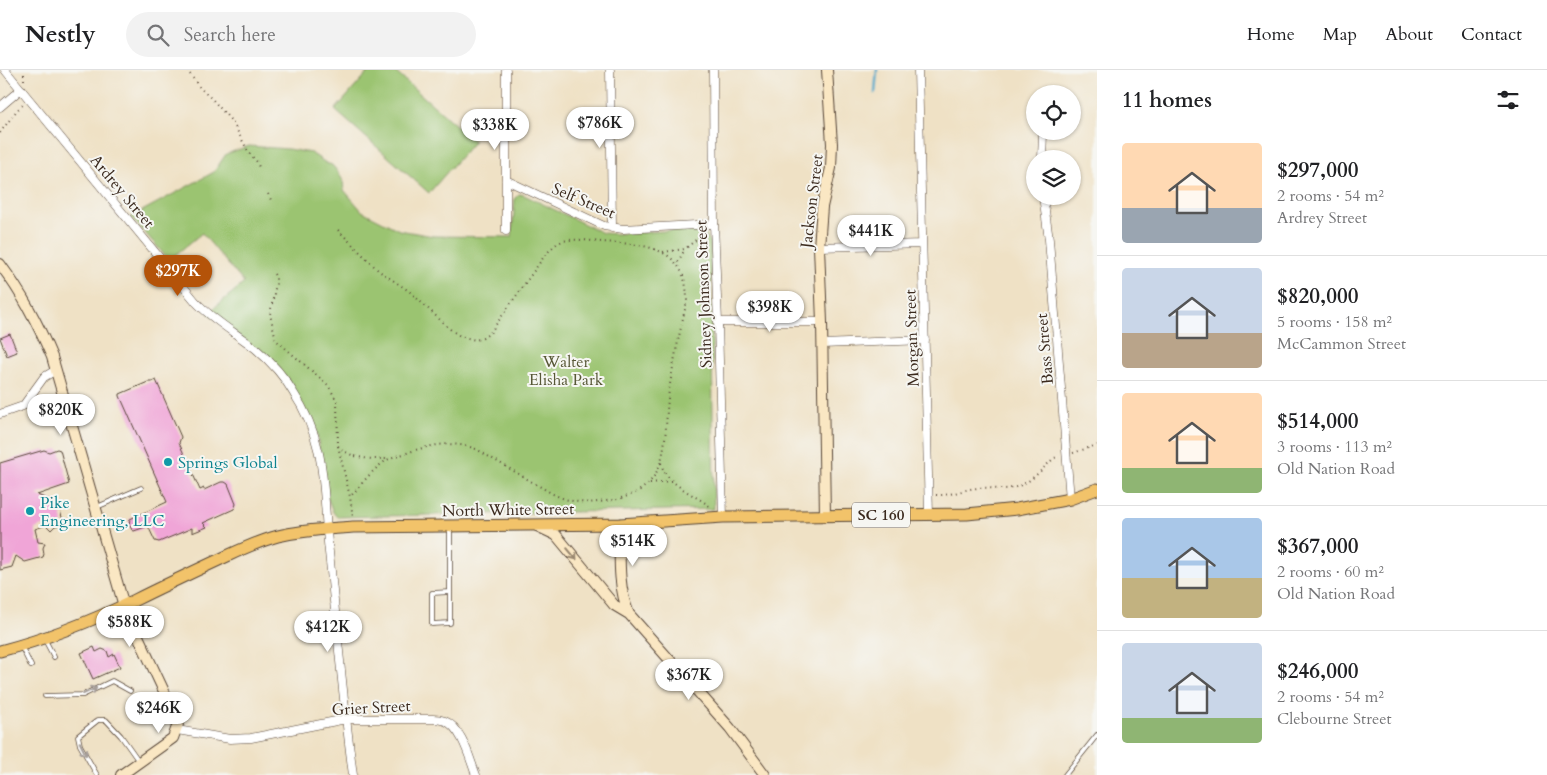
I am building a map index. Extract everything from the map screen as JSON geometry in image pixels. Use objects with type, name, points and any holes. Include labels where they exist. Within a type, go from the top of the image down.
[{"type":"main road","name":"North White Street","points":[[0,651],[44,638],[124,606],[254,544],[278,536],[326,529],[620,524],[723,517],[968,514],[1017,509],[1070,499],[1093,490]]},
{"type":"street","name":"Ardrey Street","points":[[5,70],[23,87],[29,99],[196,302],[216,321],[258,351],[293,390],[309,421],[321,457],[326,529],[353,775]]},
{"type":"street","points":[[506,70],[506,232]]},
{"type":"street","points":[[610,70],[612,228]]},
{"type":"street","name":"Sidney Johnson Street","points":[[713,70],[714,224],[723,517]]},
{"type":"street","name":"Jackson Street","points":[[825,516],[819,247],[822,207],[832,168],[827,70]]},
{"type":"street","name":"Morgan Street","points":[[918,70],[930,515]]},
{"type":"street","points":[[0,107],[23,87]]},
{"type":"street","name":"Self Street","points":[[506,180],[612,228],[714,224]]},
{"type":"street","name":"Bass Street","points":[[1044,205],[1050,240],[1070,499]]},
{"type":"street","points":[[819,247],[922,244]]},
{"type":"street","points":[[0,264],[36,319],[56,370],[124,606],[178,724],[173,738],[167,744],[121,775]]},
{"type":"street","points":[[718,322],[822,322]]},
{"type":"street","points":[[822,344],[925,340]]},
{"type":"street","points":[[0,414],[23,406],[44,377],[56,370]]},
{"type":"street","points":[[620,524],[621,588],[629,614]]},
{"type":"street","points":[[534,525],[556,535],[614,605],[629,614],[730,728],[765,775]]},
{"type":"street","name":"Grier Street","points":[[177,730],[230,739],[251,738],[346,719],[433,719],[447,721],[456,729],[463,741],[476,775]]},
{"type":"lane","points":[[95,508],[141,488]]},
{"type":"lane","points":[[450,526],[450,592],[450,623],[432,624],[432,593],[450,592]]},
{"type":"lane","points":[[44,638],[54,657]]},
{"type":"lane","points":[[21,646],[31,666]]},
{"type":"lane","points":[[45,696],[83,695],[112,680],[130,692]]},
{"type":"lane","points":[[98,775],[80,745],[78,736],[98,720],[106,720],[121,736],[140,762]]},
{"type":"lane","points":[[1066,775],[1097,735]]},
{"type":"path","points":[[23,87],[24,70]]},
{"type":"path","points":[[187,70],[200,88],[233,123],[260,170]]},
{"type":"path","points":[[0,132],[17,110],[29,99]]},
{"type":"path","points":[[268,194],[271,200]]},
{"type":"path","points":[[677,264],[685,249],[714,224]]},
{"type":"path","points":[[338,230],[379,272],[410,292],[451,330],[460,336],[475,340],[483,338],[490,333],[543,258],[559,243],[564,241],[627,243],[663,252],[685,249]]},
{"type":"path","points":[[338,446],[349,455],[358,458],[389,459],[422,448],[464,444],[494,458],[558,496],[577,503],[588,504],[629,497],[640,491],[650,483],[661,463],[665,443],[671,378],[687,300],[687,286],[683,274],[677,264],[663,252]]},
{"type":"path","points":[[274,274],[276,284],[270,314],[276,340],[322,379],[334,392],[337,401],[338,446],[353,518]]},
{"type":"path","points":[[933,495],[957,494],[980,487],[1004,489],[1019,487],[1033,479],[1054,458],[1066,456],[1097,445]]},
{"type":"path","points":[[350,497],[389,459]]},
{"type":"path","points":[[661,463],[662,470],[672,481],[704,501],[714,510]]},
{"type":"path","points":[[650,483],[672,481]]},
{"type":"green space","points":[[370,70],[393,70],[474,141],[429,193],[335,110]]},
{"type":"green space","name":"Walter Elisha Park","points":[[249,146],[311,153],[332,165],[343,181],[344,190],[362,211],[399,230],[433,236],[512,237],[515,198],[519,194],[603,233],[616,234],[697,229],[704,233],[711,245],[714,509],[337,517],[326,494],[317,435],[270,360],[208,313],[244,283],[202,233],[169,260],[131,217],[214,172],[226,154]]},
{"type":"building","points":[[10,334],[17,352],[7,356],[0,338]]},
{"type":"building","name":"Springs Global","points":[[156,380],[181,437],[179,443],[200,490],[225,482],[228,484],[236,504],[234,509],[203,523],[207,527],[192,533],[192,528],[159,542],[155,541],[148,526],[134,531],[129,524],[130,519],[167,502],[120,396],[120,394]]},
{"type":"building","name":"Pike Engineering, LLC","points":[[57,449],[60,450],[69,484],[37,495],[58,503],[63,521],[62,524],[55,526],[51,530],[46,525],[35,529],[38,542],[45,543],[43,557],[25,562],[16,556],[12,567],[0,570],[0,463],[44,450],[49,452]]},
{"type":"building","points":[[94,647],[96,652],[102,649],[107,651],[109,657],[114,654],[120,667],[93,679],[81,653]]},
{"type":"waterway","points":[[875,93],[877,70]]},
{"type":"place","name":"Springs Global","points":[[168,462]]},
{"type":"place","name":"Pike Engineering, LLC","points":[[30,511]]}]
